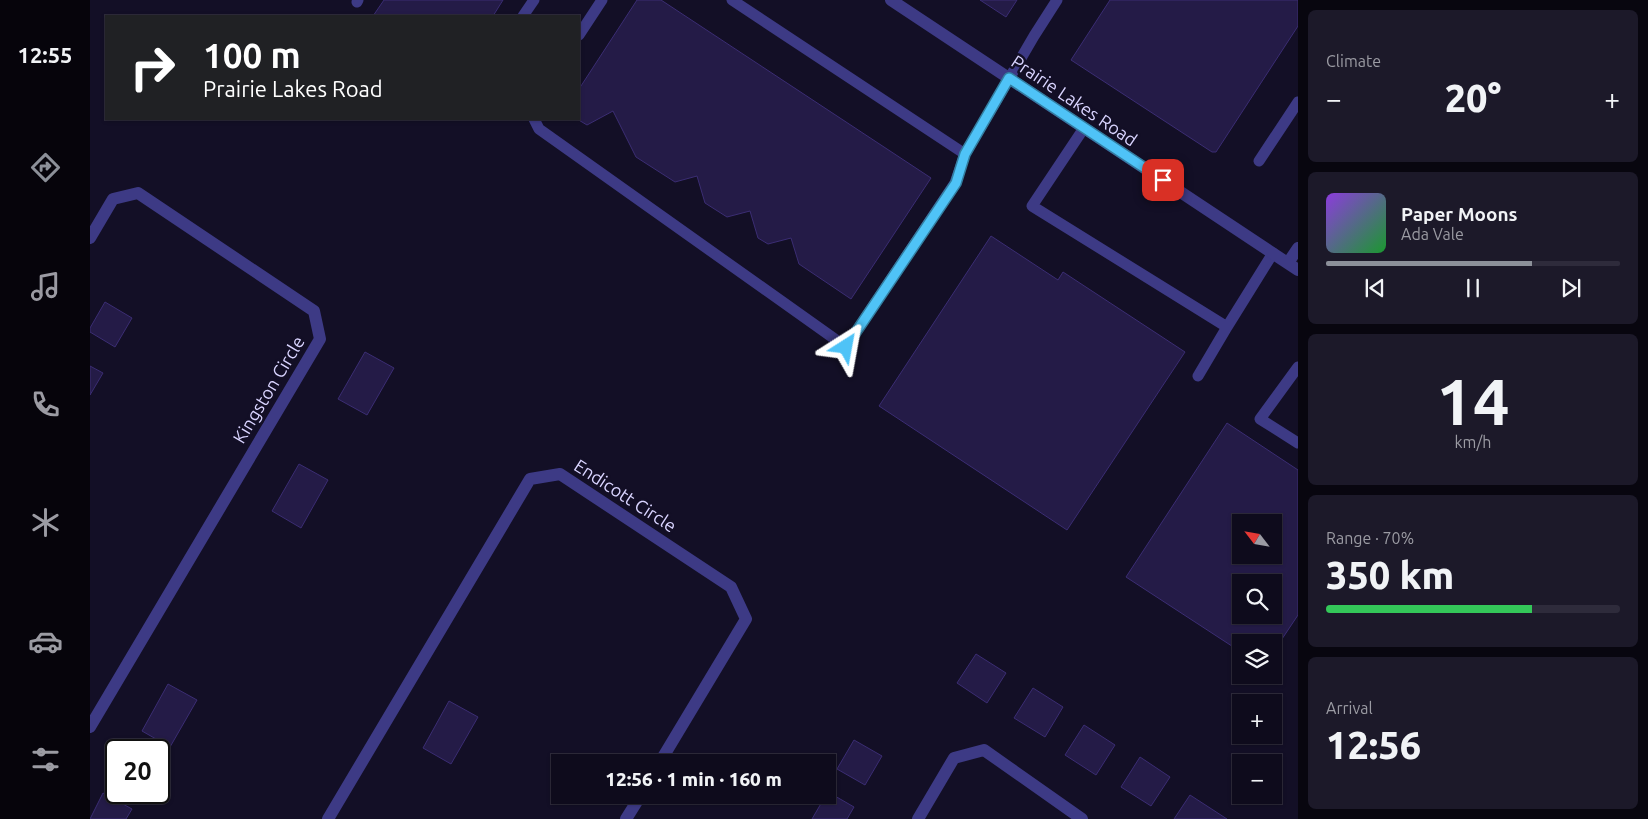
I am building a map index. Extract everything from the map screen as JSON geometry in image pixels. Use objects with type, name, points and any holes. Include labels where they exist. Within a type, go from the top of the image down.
[{"type":"street","name":"Prairie Lakes Road","points":[[891,0],[1293,266],[1298,248]]},
{"type":"street","name":"Kingston Circle","points":[[90,238],[113,199],[138,193],[314,311],[320,339],[90,726]]},
{"type":"street","name":"Endicott Circle","points":[[328,819],[530,479],[560,474],[731,587],[746,618],[665,754]]},
{"type":"street","points":[[918,819],[954,758],[984,750],[1082,819]]},
{"type":"street","points":[[626,819],[635,804]]},
{"type":"lane","points":[[525,15],[534,0]]},
{"type":"lane","points":[[580,33],[602,0]]},
{"type":"lane","points":[[732,0],[965,154]]},
{"type":"lane","points":[[534,120],[539,129],[846,347],[956,183],[965,154],[1057,0]]},
{"type":"lane","points":[[1259,161],[1298,102]]},
{"type":"lane","points":[[1084,128],[1032,206],[1227,327]]},
{"type":"lane","points":[[1198,376],[1273,253]]},
{"type":"lane","points":[[1297,370],[1260,419],[1298,442]]},
{"type":"building","points":[[384,0],[503,0],[494,15],[374,15]]},
{"type":"building","points":[[637,0],[661,0],[931,178],[851,299],[799,264],[791,238],[768,244],[758,238],[750,211],[727,217],[705,203],[697,176],[675,182],[636,157],[613,111],[587,125],[579,120],[580,87]]},
{"type":"building","points":[[980,0],[1017,0],[1006,17]]},
{"type":"building","points":[[1110,0],[1298,0],[1298,26],[1216,152],[1212,152],[1071,60]]},
{"type":"building","points":[[991,236],[1058,280],[1063,272],[1185,352],[1067,530],[879,406]]},
{"type":"building","points":[[105,302],[132,318],[115,347],[90,332],[90,328]]},
{"type":"building","points":[[365,352],[394,368],[367,415],[338,399]]},
{"type":"building","points":[[90,366],[103,373],[90,395]]},
{"type":"building","points":[[1227,423],[1298,470],[1298,615],[1282,639],[1282,634],[1232,634],[1232,646],[1126,577]]},
{"type":"building","points":[[299,464],[328,480],[301,528],[272,511]]},
{"type":"building","points":[[976,654],[1006,673],[987,703],[957,683]]},
{"type":"building","points":[[168,684],[197,700],[170,747],[170,739],[156,739],[142,731]]},
{"type":"building","points":[[1033,688],[1063,707],[1045,737],[1014,718]]},
{"type":"building","points":[[449,701],[478,717],[451,764],[423,748]]},
{"type":"building","points":[[1084,725],[1115,745],[1096,775],[1065,755]]},
{"type":"building","points":[[854,740],[882,756],[865,785],[837,769]]},
{"type":"building","points":[[1140,757],[1170,777],[1151,806],[1121,787]]},
{"type":"building","points":[[103,793],[105,794],[105,804],[123,804],[132,809],[126,819],[90,819]]},
{"type":"building","points":[[1190,795],[1227,819],[1174,819]]},
{"type":"building","points":[[836,797],[854,807],[847,819],[812,819],[821,804],[836,804]]},
{"type":"route","points":[[846,347],[956,183],[965,154],[1009,78],[1163,180]]}]
